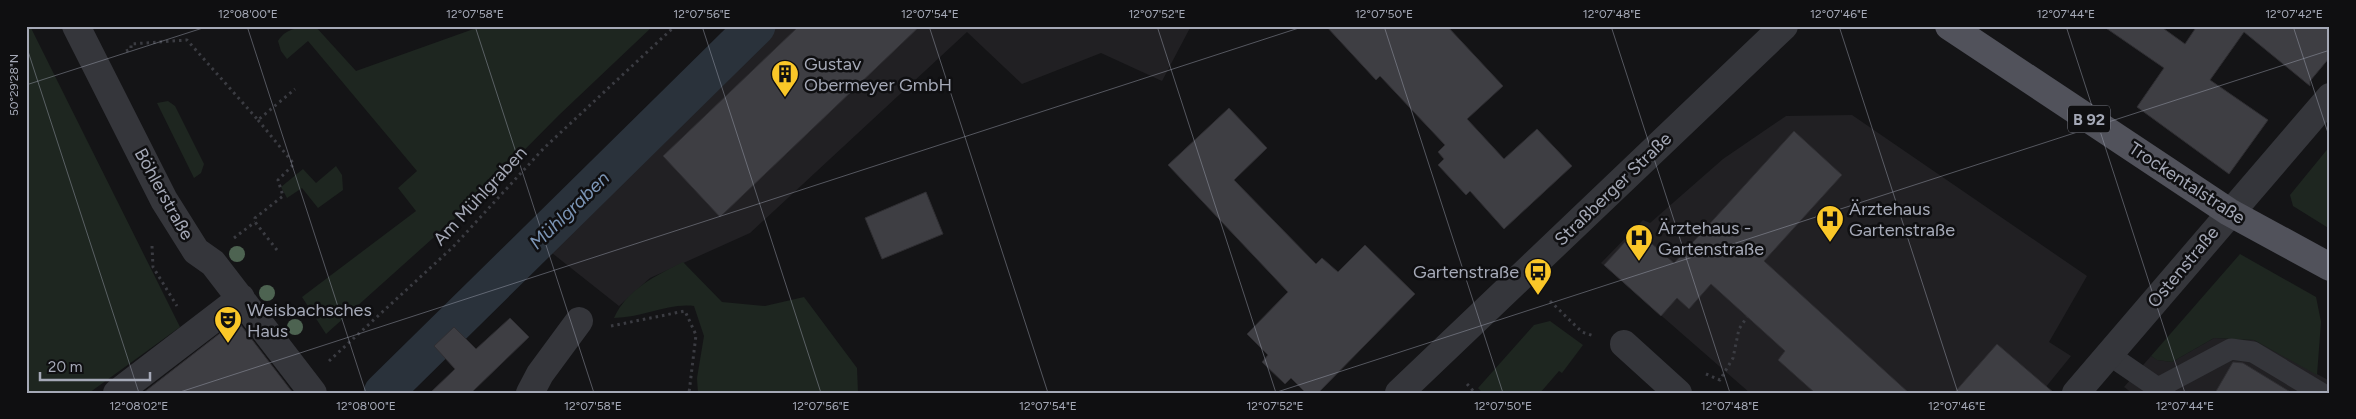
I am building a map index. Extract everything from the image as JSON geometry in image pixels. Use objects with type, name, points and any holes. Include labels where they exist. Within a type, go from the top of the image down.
[{"type":"main road","name":"Trockentalstraße","points":[[1949,26],[2229,212],[2330,268]]},
{"type":"street","name":"Böhlerstraße","points":[[76,26],[164,200],[196,251],[213,263],[309,388]]},
{"type":"street","name":"Straßberger Straße","points":[[1399,393],[1784,26]]},
{"type":"street","name":"Ostenstraße","points":[[2076,393],[2229,212],[2330,97]]},
{"type":"street","points":[[116,393],[240,298]]},
{"type":"street","points":[[530,393],[540,374],[580,321]]},
{"type":"street","points":[[1624,344],[1678,393]]},
{"type":"lane","points":[[2108,354],[2161,390],[2231,348],[2254,352],[2274,373],[2320,393]]},
{"type":"path","name":"Am Mühlgraben","points":[[309,388],[453,248],[544,148],[675,26]]},
{"type":"path","points":[[124,52],[131,49],[131,44],[187,40],[294,164],[278,180],[283,196],[255,218],[255,222],[228,243]]},
{"type":"path","points":[[258,120],[295,89]]},
{"type":"path","points":[[255,222],[277,250]]},
{"type":"path","points":[[1550,302],[1582,332],[1624,344]]},
{"type":"path","points":[[580,321],[611,326],[685,311],[696,335],[689,391]]},
{"type":"path","points":[[1720,380],[1733,358],[1739,329],[1747,317]]},
{"type":"path","points":[[1467,384],[1475,393]]},
{"type":"shaded area","points":[[26,26],[30,26],[180,327],[89,393],[26,393]]},
{"type":"shaded area","points":[[315,26],[356,71],[482,26],[653,26],[559,115],[471,204],[326,334],[302,297],[416,211],[398,188],[417,171],[308,41],[287,59],[281,51],[278,41],[285,33],[294,29]]},
{"type":"shaded area","points":[[774,26],[1191,26],[1162,81],[1101,53],[1022,84],[967,32],[750,233],[650,278],[619,306],[552,253],[654,135]]},
{"type":"shaded area","points":[[168,101],[175,106],[204,164],[201,173],[194,178],[157,103]]},
{"type":"shaded area","name":"Ärztehaus Gartenstraße","points":[[1852,115],[2087,276],[2049,342],[2071,356],[2041,393],[1750,393],[1601,263],[1643,220],[1650,223],[1723,159],[1786,116]]},
{"type":"shaded area","points":[[2330,146],[2330,229],[2293,206],[2290,195]]},
{"type":"shaded area","points":[[336,166],[342,175],[343,190],[318,208],[302,188],[287,198],[281,187],[303,169],[316,183]]},
{"type":"shaded area","points":[[2240,254],[2316,297],[2321,322],[2317,375],[2254,340],[2214,338],[2172,362],[2157,360],[2151,356]]},
{"type":"shaded area","points":[[683,262],[722,302],[765,306],[804,297],[857,368],[858,393],[698,393],[697,378],[704,336],[694,306],[664,308],[635,316],[614,318],[635,291],[653,278]]},
{"type":"shaded area","points":[[1550,321],[1583,345],[1562,373],[1559,371],[1540,393],[1483,393],[1478,388],[1534,325]]},
{"type":"shaded area","points":[[2214,338],[2254,340],[2330,381],[2330,393],[2132,393],[2124,387],[2151,356],[2158,360],[2172,362]]},
{"type":"building","name":"Gustav Obermeyer GmbH","points":[[799,26],[920,26],[720,217],[663,156]]},
{"type":"building","points":[[1326,26],[1447,26],[1503,86],[1467,119],[1504,159],[1537,129],[1572,166],[1504,229],[1470,191],[1466,195],[1438,165],[1444,159],[1438,152],[1445,145],[1380,76],[1376,80]]},
{"type":"building","points":[[2103,26],[2160,26],[2185,44],[2197,26],[2330,26],[2330,57],[2310,81],[2310,86],[2244,32],[2210,80],[2268,120],[2229,174],[2137,107],[2164,68]]},
{"type":"building","points":[[1229,108],[1267,148],[1234,180],[1316,264],[1322,258],[1338,272],[1365,245],[1415,294],[1318,393],[1306,393],[1291,378],[1285,384],[1262,362],[1268,355],[1247,334],[1288,292],[1168,165]]},
{"type":"building","name":"Ärztehaus - Gartenstraße","points":[[1794,131],[1842,175],[1764,261],[1909,393],[1815,393],[1778,360],[1785,351],[1711,284],[1689,309],[1677,298],[1661,316],[1604,265],[1636,230],[1674,263]]},
{"type":"building","points":[[926,192],[943,234],[882,259],[865,218]]},
{"type":"building","points":[[510,318],[529,337],[471,393],[430,393],[455,369],[434,346],[454,327],[476,349]]},
{"type":"building","name":"Weisbachsches Haus","points":[[237,320],[293,393],[143,393]]},
{"type":"building","points":[[1997,344],[2054,393],[1954,393]]},
{"type":"building","points":[[2233,362],[2243,363],[2292,393],[2215,393]]},
{"type":"waterway","name":"Mühlgraben","points":[[383,393],[756,26]]},
{"type":"place","name":"Gustav Obermeyer GmbH","points":[[785,98]]},
{"type":"place","name":"Ärztehaus Gartenstraße","points":[[1830,243]]},
{"type":"place","name":"Ärztehaus - Gartenstraße","points":[[1639,262]]},
{"type":"place","name":"Gartenstraße","points":[[1538,296]]},
{"type":"place","name":"Weisbachsches Haus","points":[[228,344]]}]
